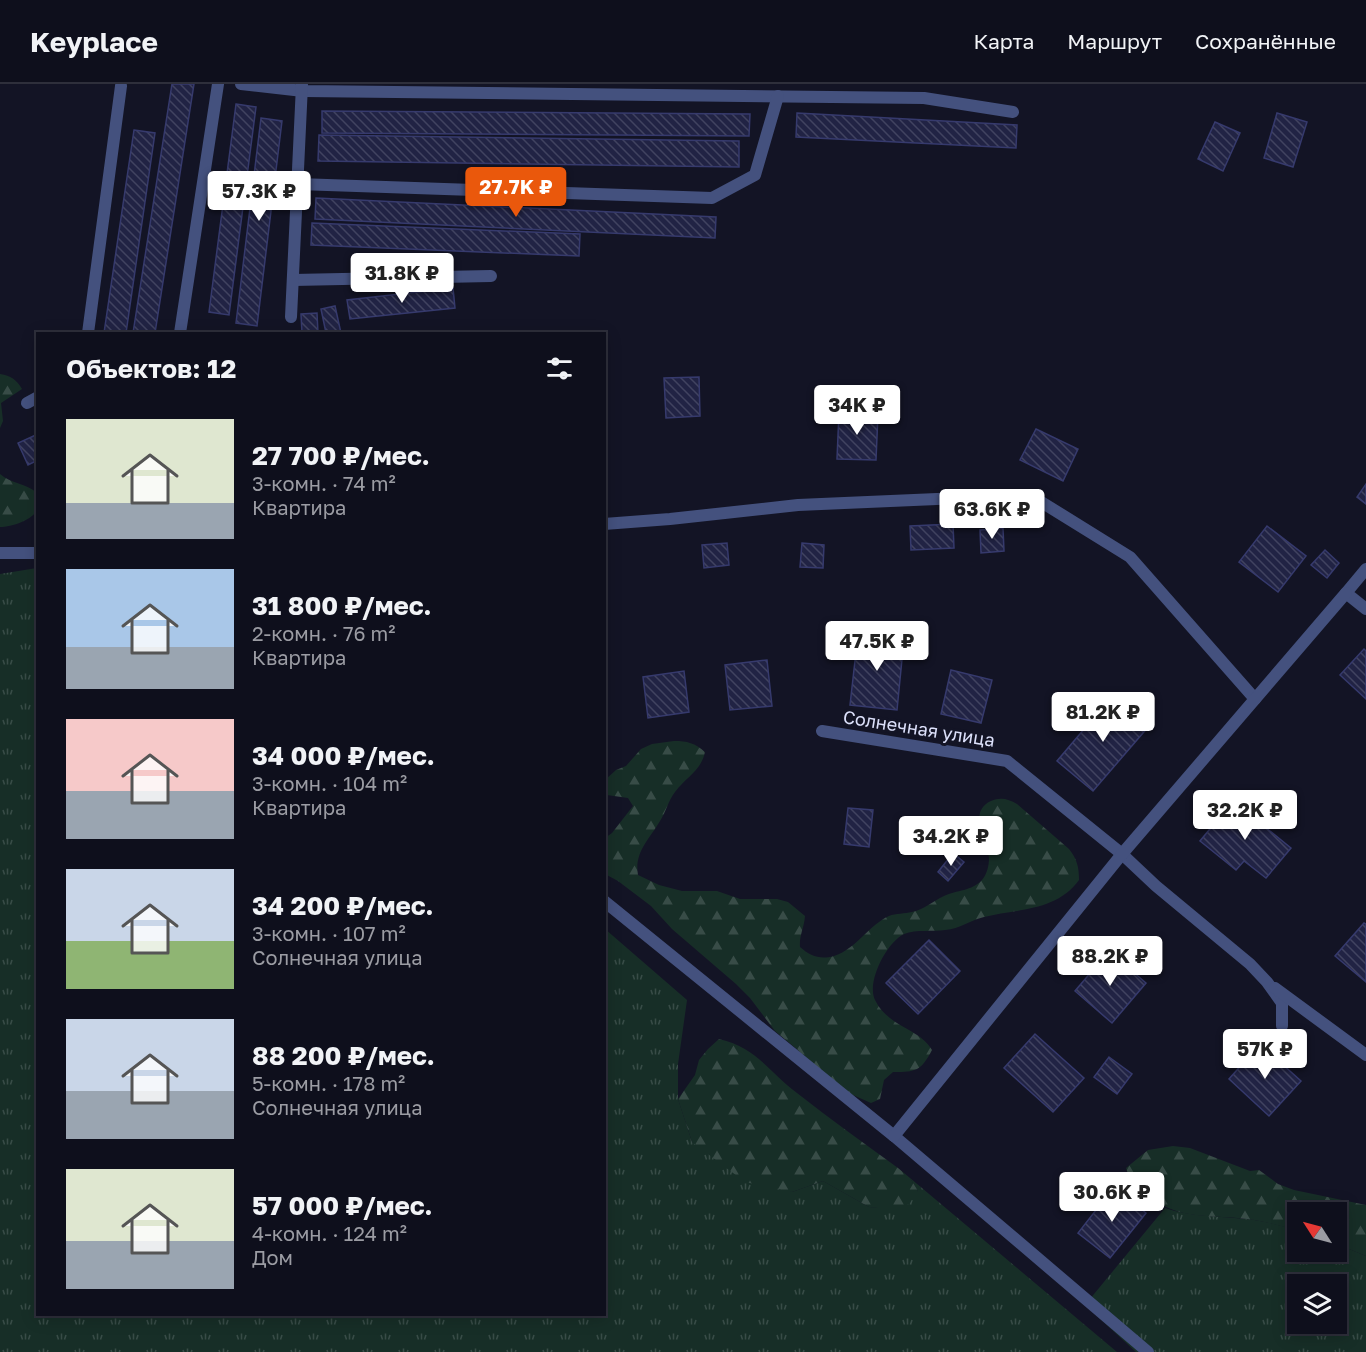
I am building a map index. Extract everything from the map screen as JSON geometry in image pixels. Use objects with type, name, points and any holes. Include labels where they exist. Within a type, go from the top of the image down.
[{"type":"street","points":[[180,332],[218,84]]},
{"type":"street","points":[[240,84],[924,98],[1013,112]]},
{"type":"street","points":[[88,332],[121,86]]},
{"type":"street","points":[[291,316],[303,87]]},
{"type":"street","points":[[298,184],[712,198],[755,175],[778,96]]},
{"type":"street","points":[[293,280],[491,276]]},
{"type":"street","points":[[606,524],[798,505],[1030,495],[1130,557],[1255,699]]},
{"type":"street","points":[[0,553],[36,553]]},
{"type":"street","points":[[894,1136],[1122,854],[1366,569]]},
{"type":"street","points":[[1346,593],[1366,609]]},
{"type":"street","name":"Солнечная улица","points":[[822,731],[1007,761],[1122,854],[1156,886],[1250,964],[1267,982]]},
{"type":"street","points":[[606,903],[894,1136],[1148,1352]]},
{"type":"street","points":[[1267,982],[1282,1003],[1282,1026]]},
{"type":"street","points":[[1267,982],[1366,1055]]},
{"type":"green space","points":[[0,374],[13,378],[22,389],[1,403],[3,421],[0,428]]},
{"type":"green space","points":[[0,474],[36,492],[36,512],[16,524],[0,527]]},
{"type":"green space","points":[[36,568],[36,1316],[606,1316],[606,930],[687,1000],[678,1064],[678,1099],[692,1142],[792,1192],[823,1181],[869,1207],[883,1208],[918,1191],[910,1178],[1117,1352],[0,1352],[0,574]]},
{"type":"green space","points":[[683,741],[698,746],[705,752],[697,769],[673,795],[662,818],[643,846],[638,860],[638,875],[659,885],[682,891],[717,891],[740,899],[777,899],[788,902],[805,916],[800,947],[816,956],[824,958],[842,953],[889,916],[917,911],[944,896],[978,884],[986,873],[989,858],[980,827],[980,812],[991,801],[1004,799],[1017,804],[1069,849],[1077,863],[1079,880],[1060,898],[1048,903],[984,917],[950,929],[909,932],[891,945],[880,963],[873,983],[875,1000],[888,1016],[919,1037],[932,1050],[917,1069],[893,1072],[884,1080],[880,1099],[871,1103],[844,1091],[804,1057],[775,1031],[750,998],[736,984],[672,929],[651,906],[606,875],[606,837],[633,806],[628,798],[607,795],[606,779],[616,770],[626,766],[641,749],[652,744]]},
{"type":"green space","points":[[719,1039],[753,1054],[797,1093],[910,1178],[918,1191],[909,1204],[897,1210],[869,1207],[823,1181],[792,1192],[745,1182],[692,1142],[678,1099],[695,1075],[699,1060]]},
{"type":"green space","points":[[1173,1146],[1190,1148],[1250,1171],[1259,1170],[1278,1184],[1294,1190],[1366,1205],[1366,1256],[1347,1248],[1347,1202],[1287,1202],[1287,1228],[1253,1220],[1194,1215],[1170,1209],[1136,1186],[1126,1168],[1148,1150]]},
{"type":"green space","points":[[1165,1208],[1195,1215],[1258,1221],[1287,1228],[1287,1262],[1347,1262],[1347,1248],[1366,1256],[1366,1352],[1136,1352],[1085,1305]]},
{"type":"building","points":[[172,84],[194,84],[155,332],[133,332]]},
{"type":"building","points":[[236,104],[256,107],[229,315],[209,312]]},
{"type":"building","points":[[322,111],[750,114],[749,136],[322,133]]},
{"type":"building","points":[[797,113],[1017,125],[1016,148],[796,137]]},
{"type":"building","points":[[1277,113],[1307,122],[1293,167],[1264,158]]},
{"type":"building","points":[[261,118],[282,121],[257,326],[236,323]]},
{"type":"building","points":[[1215,122],[1240,133],[1223,171],[1198,159]]},
{"type":"building","points":[[134,130],[155,133],[126,332],[104,332]]},
{"type":"building","points":[[319,135],[739,141],[739,167],[318,161]]},
{"type":"building","points":[[316,198],[716,217],[715,238],[315,219]]},
{"type":"building","points":[[312,223],[580,234],[579,256],[311,245]]},
{"type":"building","points":[[453,288],[455,308],[350,319],[347,300]]},
{"type":"building","points":[[335,306],[341,332],[326,332],[321,309]]},
{"type":"building","points":[[317,313],[318,332],[302,332],[301,314]]},
{"type":"building","points":[[699,377],[700,416],[666,418],[664,378]]},
{"type":"building","points":[[839,412],[878,414],[876,460],[837,459]]},
{"type":"building","points":[[1036,429],[1078,449],[1063,481],[1020,460]]},
{"type":"building","points":[[36,435],[36,461],[28,465],[18,443]]},
{"type":"building","points":[[1366,484],[1366,504],[1357,497]]},
{"type":"building","points":[[953,524],[954,548],[911,550],[910,526]]},
{"type":"building","points":[[1267,526],[1306,556],[1278,592],[1239,562]]},
{"type":"building","points":[[1003,528],[1004,551],[981,553],[980,530]]},
{"type":"building","points":[[727,543],[729,565],[704,568],[702,545]]},
{"type":"building","points":[[802,543],[824,545],[823,568],[800,567]]},
{"type":"building","points":[[1325,550],[1339,563],[1327,578],[1311,565]]},
{"type":"building","points":[[858,634],[904,639],[897,710],[850,705]]},
{"type":"building","points":[[1364,649],[1366,651],[1366,699],[1340,675]]},
{"type":"building","points":[[767,660],[772,706],[730,710],[725,665]]},
{"type":"building","points":[[951,670],[992,680],[981,723],[941,714]]},
{"type":"building","points":[[684,671],[689,712],[648,718],[643,677]]},
{"type":"building","points":[[1113,695],[1149,726],[1093,791],[1057,761]]},
{"type":"building","points":[[1233,801],[1291,848],[1266,878],[1244,861],[1236,870],[1200,841]]},
{"type":"building","points":[[848,808],[873,810],[869,847],[844,844]]},
{"type":"building","points":[[953,853],[964,862],[948,881],[938,872]]},
{"type":"building","points":[[1364,923],[1366,924],[1366,982],[1335,956]]},
{"type":"building","points":[[929,940],[960,971],[918,1014],[886,983]]},
{"type":"building","points":[[1109,951],[1146,983],[1112,1023],[1075,991]]},
{"type":"building","points":[[1035,1034],[1084,1078],[1053,1112],[1004,1068]]},
{"type":"building","points":[[1260,1044],[1301,1081],[1269,1116],[1229,1079]]},
{"type":"building","points":[[1109,1057],[1132,1074],[1117,1094],[1094,1077]]},
{"type":"building","points":[[1114,1187],[1146,1213],[1110,1258],[1078,1233]]}]
